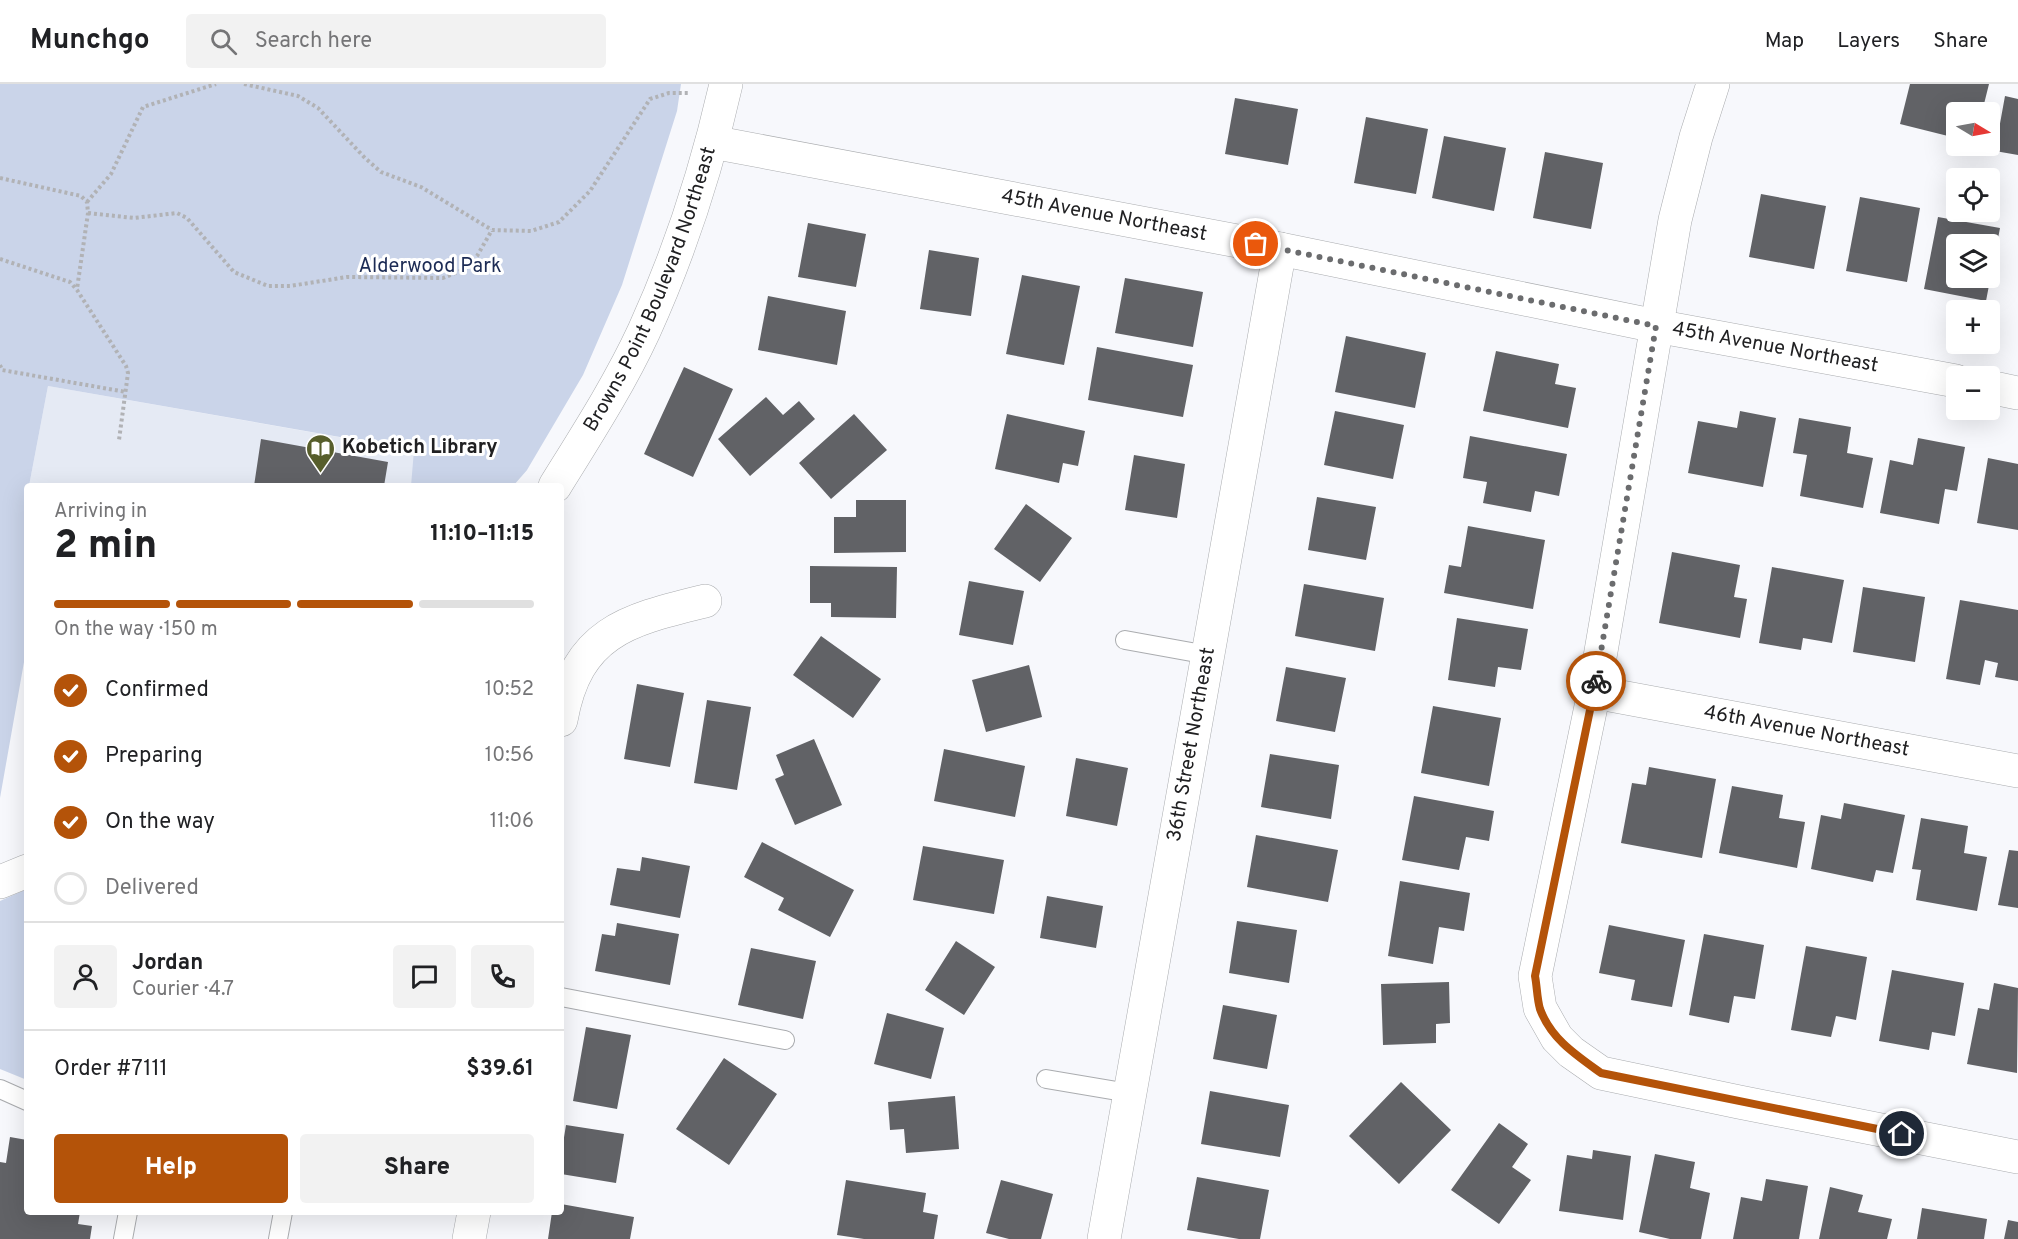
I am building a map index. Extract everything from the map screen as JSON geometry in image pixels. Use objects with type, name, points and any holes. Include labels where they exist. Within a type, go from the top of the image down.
[{"type":"street","points":[[1713,84],[1695,137],[1675,220],[1594,692],[1535,976],[1540,1008],[1557,1038],[1571,1052],[1601,1073],[2018,1157]]},
{"type":"street","name":"Browns Point Boulevard Northeast","points":[[557,483],[595,423],[644,332],[684,230],[712,142],[725,88]]},
{"type":"street","name":"45th Avenue Northeast","points":[[712,142],[1280,249],[1656,326],[1946,379]]},
{"type":"street","name":"36th Street Northeast","points":[[1104,1239],[1280,249]]},
{"type":"street","points":[[2000,389],[2018,393]]},
{"type":"street","points":[[564,701],[574,673],[600,641],[622,626],[646,616],[705,600]]},
{"type":"street","name":"46th Avenue Northeast","points":[[1594,692],[2018,771]]},
{"type":"street","points":[[0,882],[24,872]]},
{"type":"street","points":[[469,1239],[473,1215]]},
{"type":"lane","points":[[1125,640],[1208,655]]},
{"type":"lane","points":[[564,998],[785,1040]]},
{"type":"lane","points":[[1046,1079],[1130,1093]]},
{"type":"lane","points":[[0,1089],[24,1100]]},
{"type":"lane","points":[[123,1239],[127,1215]]},
{"type":"lane","points":[[278,1239],[282,1215]]},
{"type":"path","points":[[87,202],[111,174],[143,106],[216,84]]},
{"type":"path","points":[[244,84],[298,96],[318,108],[365,158],[381,171],[421,187],[492,230],[531,231],[559,222],[590,190],[650,99],[669,93],[725,88]]},
{"type":"path","points":[[0,178],[81,196],[87,202],[88,213],[76,290]]},
{"type":"path","points":[[88,213],[134,218],[177,213],[187,218],[234,272],[268,286],[290,286],[347,278],[443,278],[465,269],[477,256],[492,230]]},
{"type":"path","points":[[0,259],[70,282],[126,366],[128,373],[119,440]]},
{"type":"path","points":[[1,370],[126,392]]},
{"type":"shaded area","points":[[48,386],[527,470],[516,483],[30,483]]},
{"type":"green space","name":"Alderwood Park","points":[[0,84],[681,84],[677,111],[622,285],[583,375],[527,470],[516,483],[411,483],[414,450],[48,386],[30,483],[24,483],[24,662],[0,798]]},
{"type":"green space","points":[[24,890],[24,1079],[0,1069],[0,901]]},
{"type":"building","points":[[1910,84],[1989,84],[1984,102],[1946,102],[1946,136],[1900,124]]},
{"type":"building","points":[[2005,96],[2018,99],[2018,155],[2000,152],[2000,124]]},
{"type":"building","points":[[1235,98],[1298,109],[1288,165],[1225,154]]},
{"type":"building","points":[[1366,117],[1428,129],[1416,194],[1354,183]]},
{"type":"building","points":[[1444,136],[1506,148],[1494,211],[1432,198]]},
{"type":"building","points":[[1545,152],[1603,163],[1591,229],[1533,218]]},
{"type":"building","points":[[1761,194],[1826,206],[1814,269],[1749,257]]},
{"type":"building","points":[[1860,197],[1920,208],[1907,282],[1846,271]]},
{"type":"building","points":[[1938,217],[1946,218],[1946,222],[1966,222],[2000,228],[1999,234],[1946,234],[1946,288],[1988,288],[1986,300],[1924,289]]},
{"type":"building","points":[[808,223],[866,234],[856,287],[798,277]]},
{"type":"building","points":[[929,250],[979,258],[971,316],[920,309]]},
{"type":"building","points":[[1022,275],[1080,286],[1064,365],[1006,354]]},
{"type":"building","points":[[1125,278],[1203,292],[1193,347],[1115,333]]},
{"type":"building","points":[[768,296],[846,311],[837,365],[758,350]]},
{"type":"building","points":[[1346,336],[1426,353],[1415,408],[1335,392]]},
{"type":"building","points":[[1097,347],[1193,365],[1183,417],[1088,400]]},
{"type":"building","points":[[1496,351],[1559,364],[1555,384],[1576,388],[1568,428],[1483,411]]},
{"type":"building","points":[[684,367],[733,389],[693,477],[644,454]]},
{"type":"building","points":[[766,397],[783,415],[799,401],[815,419],[750,476],[718,439]]},
{"type":"building","points":[[1335,411],[1404,425],[1393,479],[1324,465]]},
{"type":"building","points":[[1740,411],[1776,418],[1763,487],[1688,473],[1698,421],[1737,428]]},
{"type":"building","points":[[854,414],[887,450],[831,499],[799,463]]},
{"type":"building","points":[[1007,414],[1085,431],[1078,466],[1063,463],[1059,483],[995,469]]},
{"type":"building","points":[[1799,418],[1851,427],[1847,453],[1873,458],[1863,508],[1800,496],[1807,455],[1793,453]]},
{"type":"building","points":[[1470,436],[1567,454],[1559,496],[1535,491],[1531,512],[1483,503],[1487,482],[1463,478]]},
{"type":"building","points":[[1918,438],[1965,447],[1957,491],[1945,489],[1939,524],[1880,513],[1890,460],[1913,465]]},
{"type":"building","name":"Kobetich Library","points":[[261,439],[388,462],[384,483],[254,483]]},
{"type":"building","points":[[1134,455],[1185,464],[1177,518],[1125,510]]},
{"type":"building","points":[[1988,458],[2018,464],[2018,530],[1977,523]]},
{"type":"building","points":[[1317,497],[1376,507],[1366,560],[1308,550]]},
{"type":"building","points":[[856,500],[906,500],[906,552],[834,553],[834,517],[856,517]]},
{"type":"building","points":[[1026,504],[1072,538],[1040,582],[994,549]]},
{"type":"building","points":[[1468,526],[1545,540],[1533,609],[1444,593],[1449,565],[1461,567]]},
{"type":"building","points":[[1672,552],[1740,565],[1734,597],[1747,599],[1740,638],[1659,623]]},
{"type":"building","points":[[810,566],[897,567],[896,618],[831,617],[831,603],[810,603]]},
{"type":"building","points":[[1772,567],[1844,580],[1832,643],[1803,638],[1801,650],[1759,643]]},
{"type":"building","points":[[969,581],[1024,591],[1013,645],[959,635]]},
{"type":"building","points":[[1304,584],[1384,598],[1375,651],[1295,636]]},
{"type":"building","points":[[1863,587],[1925,597],[1915,662],[1853,652]]},
{"type":"building","points":[[1960,600],[2018,610],[2018,681],[1995,677],[1998,663],[1985,660],[1980,685],[1946,679]]},
{"type":"building","points":[[1457,618],[1528,629],[1521,670],[1498,667],[1495,687],[1448,680]]},
{"type":"building","points":[[821,636],[881,679],[853,718],[793,675]]},
{"type":"building","points":[[1029,665],[1042,717],[986,732],[972,680]]},
{"type":"building","points":[[1286,667],[1346,678],[1335,732],[1276,721]]},
{"type":"building","points":[[637,684],[684,693],[670,767],[624,759]]},
{"type":"building","points":[[707,700],[751,707],[737,790],[694,783]]},
{"type":"building","points":[[1433,706],[1501,718],[1489,786],[1421,773]]},
{"type":"building","points":[[814,739],[842,805],[795,825],[775,779],[784,775],[776,755]]},
{"type":"building","points":[[944,749],[1025,766],[1015,817],[934,801]]},
{"type":"building","points":[[1270,754],[1339,765],[1331,819],[1261,807]]},
{"type":"building","points":[[1076,758],[1128,768],[1117,826],[1066,816]]},
{"type":"building","points":[[1649,767],[1716,779],[1702,858],[1621,843],[1632,783],[1646,785]]},
{"type":"building","points":[[1732,786],[1783,795],[1779,818],[1805,822],[1797,868],[1719,853]]},
{"type":"building","points":[[1414,796],[1494,811],[1489,841],[1466,837],[1459,870],[1402,860]]},
{"type":"building","points":[[1844,803],[1905,815],[1893,873],[1876,870],[1873,882],[1811,869],[1821,815],[1841,819]]},
{"type":"building","points":[[1921,818],[1968,826],[1964,853],[1987,857],[1977,911],[1916,900],[1921,870],[1912,869]]},
{"type":"building","points":[[1256,835],[1338,850],[1328,902],[1247,887]]},
{"type":"building","points":[[762,842],[854,890],[830,937],[778,910],[784,898],[744,877]]},
{"type":"building","points":[[923,846],[1004,860],[994,914],[913,900]]},
{"type":"building","points":[[2009,850],[2018,851],[2018,908],[1998,905]]},
{"type":"building","points":[[642,857],[690,866],[680,918],[610,905],[617,868],[640,871]]},
{"type":"building","points":[[1400,881],[1470,893],[1464,931],[1439,927],[1433,964],[1388,956]]},
{"type":"building","points":[[1047,896],[1103,906],[1096,948],[1040,938]]},
{"type":"building","points":[[1237,921],[1297,930],[1289,983],[1229,973]]},
{"type":"building","points":[[617,923],[679,934],[670,985],[595,971],[602,934],[615,936]]},
{"type":"building","points":[[1609,925],[1685,940],[1672,1007],[1631,1000],[1635,980],[1599,973]]},
{"type":"building","points":[[1704,934],[1764,945],[1755,999],[1734,996],[1729,1023],[1689,1015]]},
{"type":"building","points":[[956,941],[995,967],[964,1015],[925,990]]},
{"type":"building","points":[[1806,946],[1867,957],[1856,1020],[1836,1016],[1831,1037],[1791,1030]]},
{"type":"building","points":[[751,948],[816,961],[803,1019],[738,1005]]},
{"type":"building","points":[[1892,970],[1964,983],[1955,1036],[1932,1032],[1929,1050],[1879,1041]]},
{"type":"building","points":[[1449,982],[1450,1023],[1436,1024],[1436,1043],[1383,1045],[1381,984]]},
{"type":"building","points":[[1994,983],[2018,988],[2017,1073],[1967,1064],[1978,1008],[1989,1010]]},
{"type":"building","points":[[1223,1005],[1277,1015],[1267,1069],[1213,1059]]},
{"type":"building","points":[[887,1013],[944,1028],[931,1079],[874,1064]]},
{"type":"building","points":[[586,1027],[631,1035],[617,1109],[573,1101]]},
{"type":"building","points":[[724,1058],[777,1094],[729,1165],[676,1129]]},
{"type":"building","points":[[1401,1082],[1451,1130],[1399,1184],[1349,1136]]},
{"type":"building","points":[[1210,1091],[1289,1105],[1280,1157],[1201,1144]]},
{"type":"building","points":[[955,1096],[959,1149],[906,1153],[904,1129],[890,1130],[888,1102]]},
{"type":"building","points":[[1499,1123],[1528,1144],[1512,1167],[1531,1180],[1499,1224],[1451,1190]]},
{"type":"building","points":[[566,1125],[624,1134],[616,1183],[564,1174]]},
{"type":"building","points":[[10,1137],[24,1139],[24,1215],[80,1215],[78,1224],[92,1226],[90,1239],[0,1239],[0,1162],[6,1163]]},
{"type":"building","points":[[1593,1150],[1631,1156],[1623,1220],[1559,1211],[1567,1155],[1592,1159]]},
{"type":"building","points":[[1655,1154],[1695,1162],[1690,1188],[1710,1193],[1701,1239],[1670,1239],[1639,1232]]},
{"type":"building","points":[[1197,1177],[1269,1190],[1260,1239],[1239,1239],[1187,1230]]},
{"type":"building","points":[[1766,1179],[1808,1186],[1799,1239],[1733,1239],[1741,1197],[1762,1201]]},
{"type":"building","points":[[846,1180],[926,1193],[923,1212],[938,1215],[934,1239],[864,1239],[837,1235]]},
{"type":"building","points":[[1001,1180],[1053,1194],[1041,1239],[1009,1239],[986,1233]]},
{"type":"building","points":[[1830,1187],[1863,1195],[1858,1212],[1892,1219],[1887,1239],[1819,1239]]},
{"type":"building","points":[[564,1205],[634,1217],[630,1239],[548,1239],[552,1215],[564,1215]]},
{"type":"building","points":[[1922,1208],[1987,1219],[1984,1239],[1917,1239]]},
{"type":"building","points":[[2008,1220],[2018,1222],[2018,1239],[2004,1239]]},
{"type":"way so far","points":[[1256,244],[1656,326],[1596,681]]},
{"type":"place","name":"Kobetich Library","points":[[321,474]]},
{"type":"route","points":[[1596,681],[1535,976],[1540,1008],[1557,1038],[1571,1052],[1601,1073],[1902,1134]]}]
